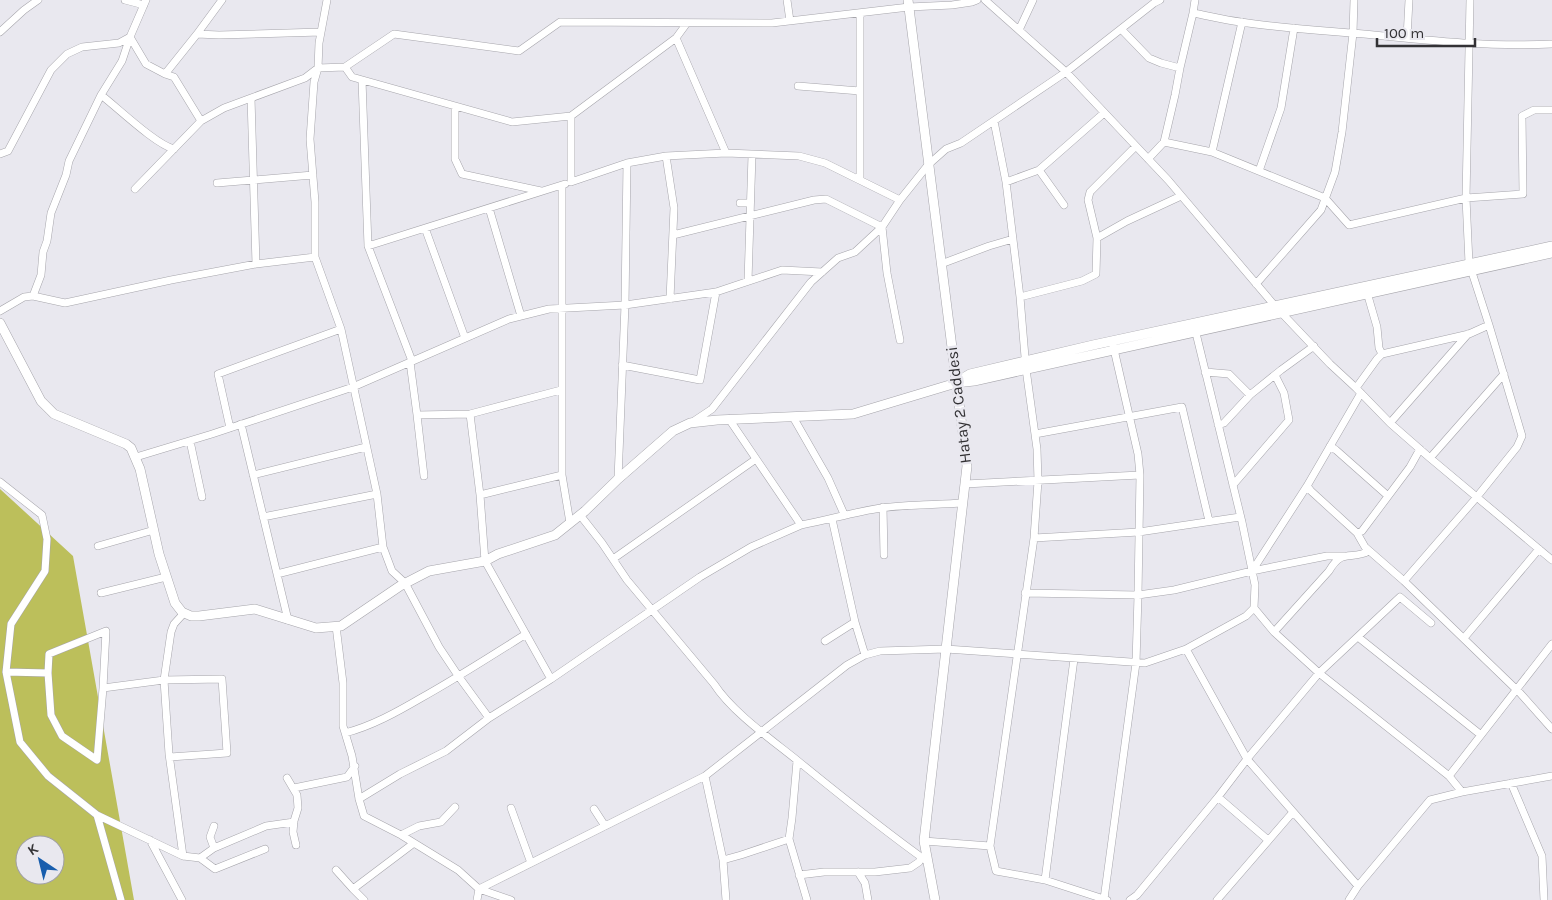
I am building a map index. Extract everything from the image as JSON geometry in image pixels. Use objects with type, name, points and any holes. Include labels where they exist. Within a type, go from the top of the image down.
[{"type":"street","points":[[0,32],[38,0]]},
{"type":"street","points":[[33,296],[40,274],[43,252],[56,200],[74,149],[122,61],[145,3],[125,0]]},
{"type":"street","points":[[165,74],[222,0]]},
{"type":"street","points":[[328,0],[321,32],[318,68],[314,82],[310,139],[315,202],[315,257],[342,329],[377,494],[383,547],[392,571],[405,583],[439,647],[489,718]]},
{"type":"street","points":[[787,0],[790,21]]},
{"type":"street","points":[[135,189],[201,121],[224,108],[305,78],[318,68],[345,68],[394,34],[519,51],[560,22],[772,23],[860,13],[909,4],[952,6],[977,0]]},
{"type":"street","points":[[986,0],[1066,72],[1136,146],[1275,306],[1283,312],[1330,364],[1359,390],[1390,423],[1476,498],[1552,560]]},
{"type":"street","points":[[1019,30],[1034,0]]},
{"type":"street","points":[[1148,159],[1164,142],[1195,0]]},
{"type":"street","points":[[1256,284],[1321,210],[1335,172],[1342,132],[1353,33],[1354,0]]},
{"type":"street","points":[[1407,38],[1409,0]]},
{"type":"street","points":[[1404,581],[1476,498],[1517,447],[1522,436],[1470,267],[1466,198],[1470,0]]},
{"type":"street","points":[[0,323],[41,401],[54,414],[126,444],[131,448],[136,457],[166,577],[175,603],[184,613],[191,616],[200,616],[255,609],[316,628],[341,626],[405,583],[429,571],[485,561],[498,554],[555,535],[570,524],[618,479],[673,432],[712,409],[811,282],[838,258],[855,252],[882,227],[900,200],[928,165],[946,149],[961,143],[1066,72],[1156,1]]},
{"type":"street","name":"Hatay 2 Caddesi","points":[[909,4],[967,466],[924,842],[924,860],[935,900]]},
{"type":"street","points":[[860,13],[860,180]]},
{"type":"street","points":[[1193,13],[1242,22],[1407,38],[1470,43],[1552,44]]},
{"type":"street","points":[[1212,152],[1242,22]]},
{"type":"street","points":[[345,68],[352,77],[512,122],[571,116],[676,38],[687,23]]},
{"type":"street","points":[[1259,171],[1281,108],[1294,28]]},
{"type":"street","points":[[1121,29],[1150,58],[1180,68]]},
{"type":"street","points":[[197,34],[321,32]]},
{"type":"street","points":[[130,38],[146,64],[174,77],[201,121]]},
{"type":"street","points":[[0,154],[8,151],[51,70],[67,54],[82,47],[119,43],[130,38]]},
{"type":"street","points":[[676,38],[726,153]]},
{"type":"street","points":[[362,80],[368,246],[411,361],[424,476]]},
{"type":"street","points":[[798,86],[860,91]]},
{"type":"street","points":[[102,95],[147,132],[168,147],[174,149]]},
{"type":"street","points":[[251,98],[256,264]]},
{"type":"street","points":[[456,107],[455,159],[462,174],[541,191]]},
{"type":"street","points":[[1164,142],[1212,152],[1325,198],[1349,225],[1466,198],[1523,194],[1522,116],[1534,110],[1552,110]]},
{"type":"street","points":[[1006,182],[1039,170],[1104,113]]},
{"type":"street","points":[[571,116],[571,182]]},
{"type":"street","points":[[994,120],[1006,182],[1013,239],[1035,434],[1038,481],[1034,538],[990,846],[996,870],[1044,880],[1105,900],[1136,663],[1140,474],[1138,454],[1113,345]]},
{"type":"street","points":[[1020,297],[1082,281],[1096,274],[1097,238],[1088,200],[1090,192],[1136,146]]},
{"type":"street","points":[[368,246],[627,163],[666,156],[726,153],[799,156],[825,163],[900,200]]},
{"type":"street","points":[[748,281],[752,155]]},
{"type":"street","points":[[666,156],[674,208],[670,298]]},
{"type":"street","points":[[618,479],[625,305],[627,163]]},
{"type":"street","points":[[1039,170],[1064,205]]},
{"type":"street","points":[[217,183],[313,176]]},
{"type":"street","points":[[562,185],[562,475],[570,524]]},
{"type":"street","points":[[1097,238],[1181,196]]},
{"type":"street","points":[[673,235],[814,200],[826,199],[882,227]]},
{"type":"street","points":[[740,203],[750,203]]},
{"type":"street","points":[[489,208],[521,316]]},
{"type":"street","points":[[882,227],[887,273],[900,340]]},
{"type":"street","points":[[425,228],[465,338]]},
{"type":"street","points":[[941,264],[1013,239]]},
{"type":"street","points":[[690,423],[853,414],[956,382],[970,374],[1026,365],[1195,328],[1283,312],[1552,246]]},
{"type":"street","points":[[1470,267],[1552,253]]},
{"type":"street","points":[[0,311],[24,297],[33,296],[65,303],[256,264],[315,257]]},
{"type":"street","points":[[136,457],[353,387],[509,319],[549,309],[625,305],[716,292],[782,270],[822,272]]},
{"type":"street","points":[[1195,328],[1275,306],[1367,290]]},
{"type":"street","points":[[1367,290],[1377,327],[1379,348],[1382,354]]},
{"type":"street","points":[[622,365],[700,380],[716,292]]},
{"type":"street","points":[[1252,572],[1307,486],[1377,359],[1382,354],[1469,334],[1489,325]]},
{"type":"street","points":[[1195,328],[1255,585],[1254,608],[1274,632],[1319,673],[1449,776],[1462,792]]},
{"type":"street","points":[[230,428],[218,374],[342,329]]},
{"type":"street","points":[[1390,423],[1469,334]]},
{"type":"street","points":[[1218,425],[1224,423],[1250,395],[1274,375],[1314,346]]},
{"type":"street","points":[[1205,372],[1228,374],[1250,395]]},
{"type":"street","points":[[1430,458],[1504,374]]},
{"type":"street","points":[[1233,485],[1289,420],[1284,394],[1274,375]]},
{"type":"street","points":[[417,415],[470,414],[561,390]]},
{"type":"street","points":[[1035,434],[1182,407],[1209,521]]},
{"type":"street","points":[[470,414],[480,495],[485,561],[551,679]]},
{"type":"street","points":[[793,417],[828,478],[844,514]]},
{"type":"street","points":[[729,420],[801,525]]},
{"type":"street","points":[[241,424],[288,620]]},
{"type":"street","points":[[190,441],[202,497]]},
{"type":"street","points":[[1330,446],[1388,496]]},
{"type":"street","points":[[253,475],[366,447]]},
{"type":"street","points":[[1357,533],[1362,531],[1410,467],[1420,449]]},
{"type":"street","points":[[613,560],[756,459]]},
{"type":"street","points":[[965,484],[1140,474]]},
{"type":"street","points":[[480,495],[562,475]]},
{"type":"street","points":[[0,482],[42,514],[47,539],[45,571],[11,624],[6,672],[20,742],[48,776],[96,815],[183,856],[200,858],[215,869],[265,849]]},
{"type":"street","points":[[1307,486],[1357,533],[1369,551],[1404,581],[1516,689],[1552,729]]},
{"type":"street","points":[[263,517],[377,494]]},
{"type":"street","points":[[359,799],[400,774],[446,751],[489,718],[551,679],[700,577],[751,547],[801,525],[832,519],[844,514],[884,508],[963,503]]},
{"type":"street","points":[[884,508],[884,555]]},
{"type":"street","points":[[580,515],[602,543],[626,580],[714,684],[721,695],[797,761],[924,860]]},
{"type":"street","points":[[1034,538],[1139,532],[1240,517]]},
{"type":"street","points":[[832,519],[855,622],[865,655]]},
{"type":"street","points":[[98,546],[154,530]]},
{"type":"street","points":[[277,574],[383,547]]},
{"type":"street","points":[[1464,638],[1539,548]]},
{"type":"street","points":[[1025,593],[1138,595],[1174,590],[1327,556],[1365,554],[1369,551]]},
{"type":"street","points":[[1274,632],[1329,571],[1335,560],[1345,556]]},
{"type":"street","points":[[100,593],[166,577]]},
{"type":"street","points":[[1130,900],[1218,798],[1247,759],[1319,673],[1400,598],[1431,623]]},
{"type":"street","points":[[479,889],[705,776],[847,665],[865,655],[880,651],[946,649],[1145,663],[1186,648],[1246,616],[1254,608]]},
{"type":"street","points":[[183,856],[170,757],[164,680],[171,632],[174,624],[184,613]]},
{"type":"street","points":[[826,641],[855,622]]},
{"type":"street","points":[[336,626],[343,683],[343,726],[355,766],[359,799],[364,816],[401,835],[458,870],[494,900]]},
{"type":"street","points":[[106,632],[103,688],[97,760],[62,736],[51,715],[48,672],[49,654],[106,632]]},
{"type":"street","points":[[345,733],[364,728],[404,708],[459,677],[526,634]]},
{"type":"street","points":[[1358,637],[1481,735]]},
{"type":"street","points":[[1449,776],[1552,644]]},
{"type":"street","points":[[1186,648],[1247,759],[1358,886]]},
{"type":"street","points":[[1044,880],[1074,659]]},
{"type":"street","points":[[6,672],[48,672]]},
{"type":"street","points":[[103,688],[164,680],[222,679],[227,753],[170,757]]},
{"type":"street","points":[[797,761],[792,818],[788,839],[807,900]]},
{"type":"street","points":[[294,788],[347,777],[355,766]]},
{"type":"street","points":[[705,776],[723,860],[726,900]]},
{"type":"street","points":[[1349,900],[1358,886],[1430,800],[1462,792],[1552,776]]},
{"type":"street","points":[[287,778],[297,795],[298,808],[293,832],[296,845]]},
{"type":"street","points":[[1511,783],[1542,856],[1544,900]]},
{"type":"street","points":[[1218,798],[1268,840]]},
{"type":"street","points":[[401,835],[419,826],[441,822],[455,807]]},
{"type":"street","points":[[511,808],[531,863]]},
{"type":"street","points":[[594,810],[605,826]]},
{"type":"street","points":[[1217,900],[1294,812]]},
{"type":"street","points":[[96,815],[121,900]]},
{"type":"street","points":[[200,858],[214,848],[266,826],[294,822]]},
{"type":"street","points":[[214,826],[210,837],[214,848]]},
{"type":"street","points":[[723,860],[788,839]]},
{"type":"street","points":[[150,840],[182,900]]},
{"type":"street","points":[[924,842],[990,846]]},
{"type":"street","points":[[353,889],[414,843]]},
{"type":"street","points":[[799,876],[824,872],[858,872],[910,868],[924,860]]},
{"type":"street","points":[[336,870],[364,900]]},
{"type":"street","points":[[858,872],[865,883],[868,900]]},
{"type":"street","points":[[477,900],[479,889]]},
{"type":"street","points":[[479,889],[511,900]]},
{"type":"shaded area","points":[[0,489],[73,556],[134,900],[0,900]]}]
